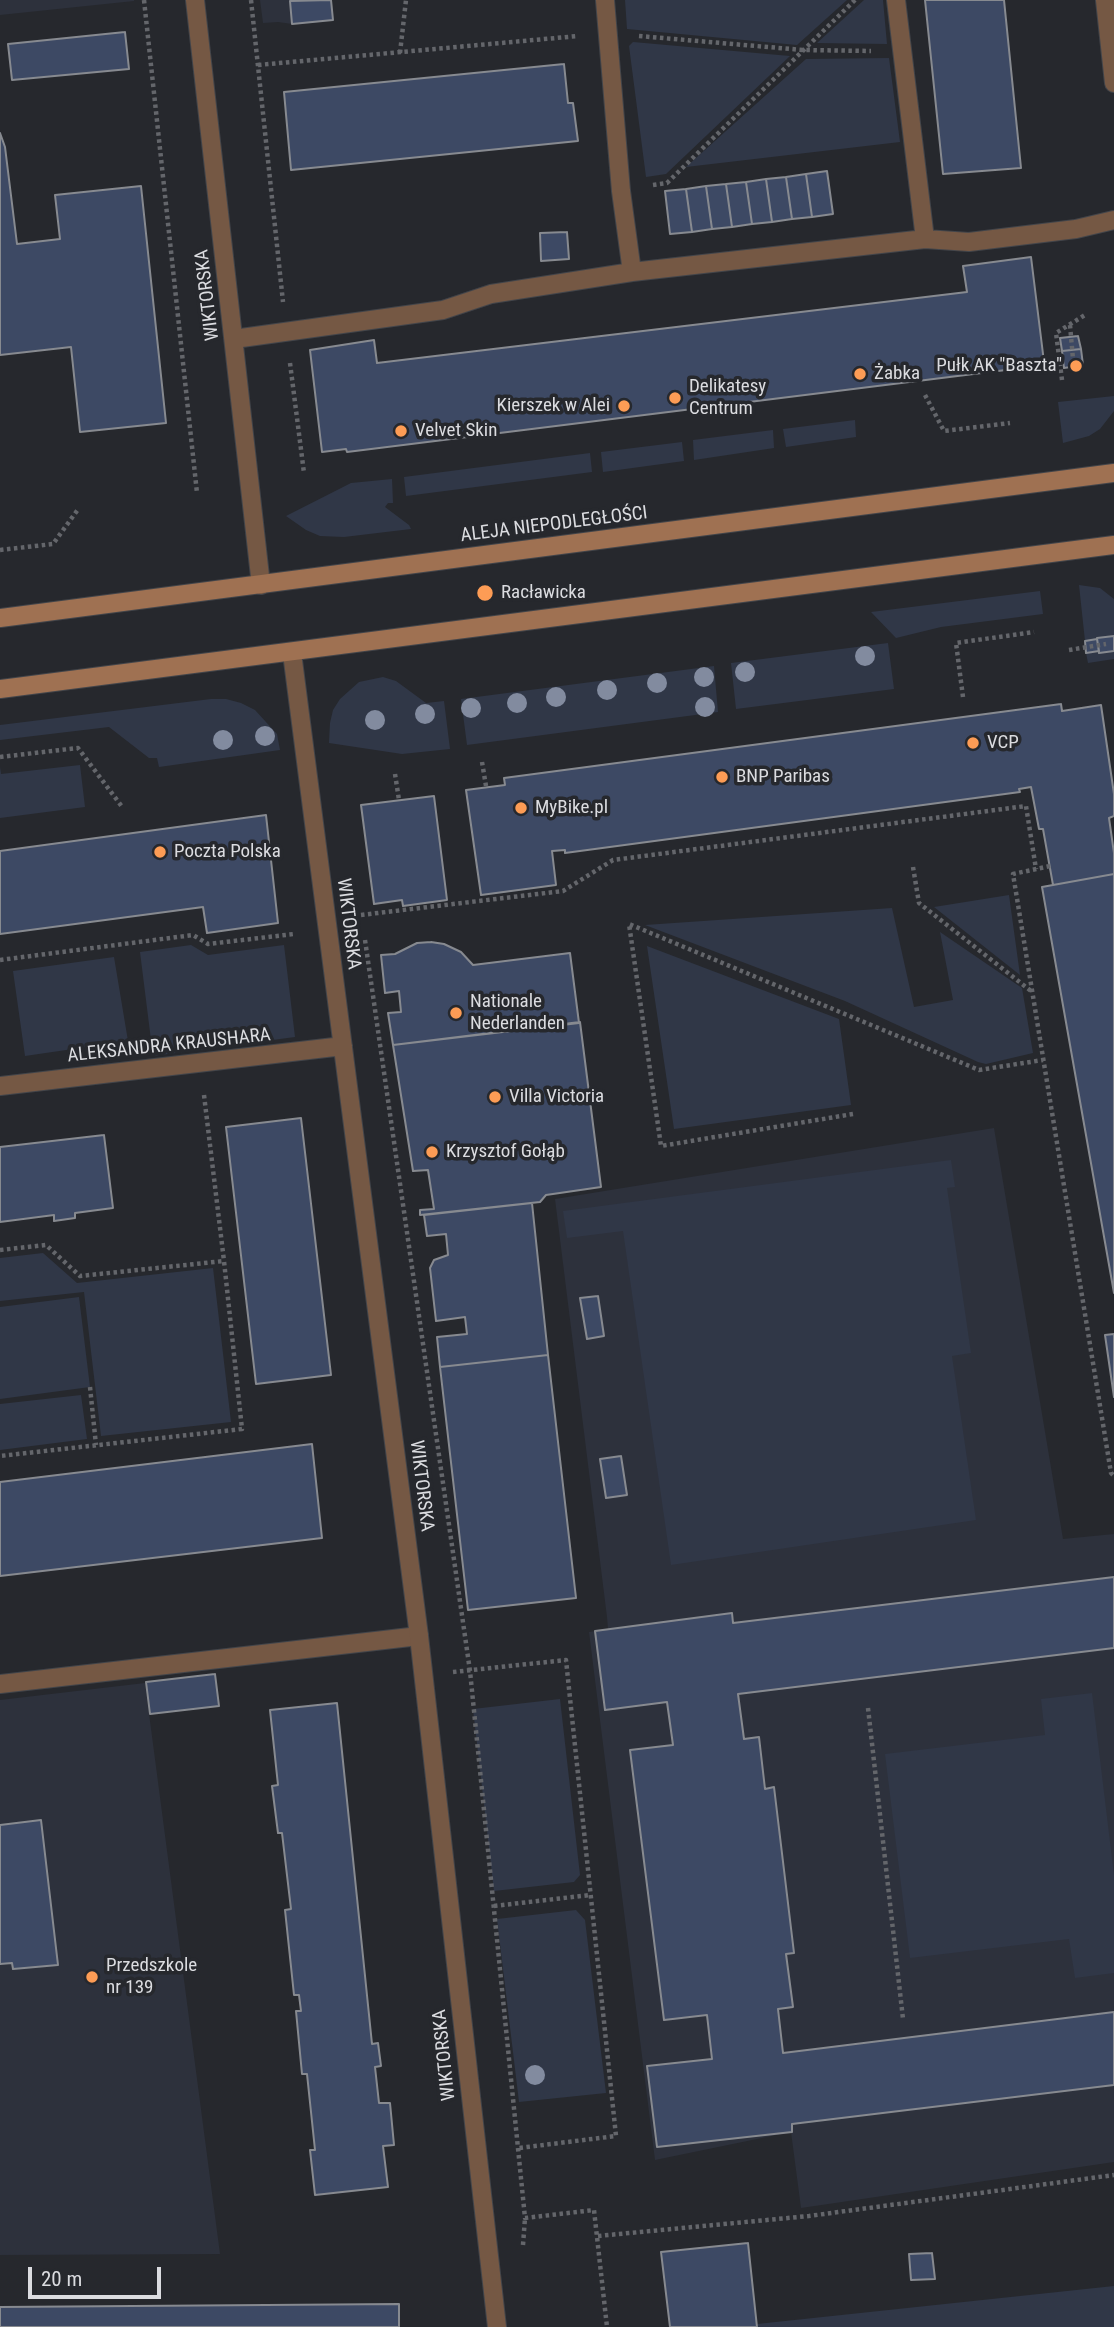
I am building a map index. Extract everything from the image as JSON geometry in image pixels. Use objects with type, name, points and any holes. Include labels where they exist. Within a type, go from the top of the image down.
[{"type":"main road","name":"ALEJA NIEPODLEGŁOŚCI","points":[[0,618],[1114,473]]},
{"type":"main road","points":[[0,689],[1114,545]]},
{"type":"street","name":"WIKTORSKA","points":[[195,0],[261,585]]},
{"type":"street","points":[[605,0],[621,191],[632,272]]},
{"type":"street","points":[[896,0],[925,239]]},
{"type":"street","points":[[1105,0],[1114,83]]},
{"type":"street","points":[[234,339],[443,310],[491,294],[632,272],[925,239],[969,242],[1076,229],[1114,220]]},
{"type":"street","name":"WIKTORSKA","points":[[292,653],[424,1674],[497,2327]]},
{"type":"street","name":"ALEKSANDRA KRAUSHARA","points":[[0,1086],[343,1046]]},
{"type":"street","points":[[0,1684],[419,1636]]},
{"type":"path","points":[[144,0],[197,493]]},
{"type":"path","points":[[251,0],[286,332],[304,473]]},
{"type":"path","points":[[400,52],[406,0]]},
{"type":"path","points":[[621,191],[667,183],[855,0]]},
{"type":"path","points":[[258,65],[608,33],[803,51],[902,51]]},
{"type":"path","points":[[1062,380],[1056,333],[1085,315]]},
{"type":"path","points":[[1070,324],[1073,359]]},
{"type":"path","points":[[925,395],[944,431],[1010,423]]},
{"type":"path","points":[[0,550],[53,544],[79,508]]},
{"type":"path","points":[[963,697],[956,643],[1034,632]]},
{"type":"path","points":[[1069,650],[1106,644]]},
{"type":"path","points":[[0,757],[78,748],[123,808]]},
{"type":"path","points":[[482,762],[486,786]]},
{"type":"path","points":[[395,774],[399,800]]},
{"type":"path","points":[[361,915],[563,891],[613,860],[1026,806],[1036,869]]},
{"type":"path","points":[[1049,866],[1013,874],[1111,1473],[1114,1476]]},
{"type":"path","points":[[913,867],[919,903],[1032,992]]},
{"type":"path","points":[[359,902],[363,927]]},
{"type":"path","points":[[853,1114],[661,1146],[629,924],[979,1070],[1043,1060]]},
{"type":"path","points":[[0,960],[193,935],[208,944],[294,934]]},
{"type":"path","points":[[365,939],[470,1671],[525,2218],[594,2210],[607,2327]]},
{"type":"path","points":[[0,1456],[242,1429],[201,1063]]},
{"type":"path","points":[[0,1250],[46,1245],[80,1276],[224,1261]]},
{"type":"path","points":[[90,1387],[96,1445]]},
{"type":"path","points":[[424,1674],[566,1660],[616,2136],[519,2148]]},
{"type":"path","points":[[868,1708],[903,2019]]},
{"type":"path","points":[[494,1906],[590,1895]]},
{"type":"path","points":[[598,2235],[809,2216],[1114,2175]]},
{"type":"shaded area","points":[[0,0],[134,0],[134,1],[0,15]]},
{"type":"shaded area","points":[[260,0],[331,0],[333,20],[292,24],[263,23]]},
{"type":"shaded area","points":[[625,0],[847,0],[797,45],[627,29]]},
{"type":"shaded area","points":[[864,0],[883,0],[887,44],[817,43]]},
{"type":"shaded area","points":[[633,42],[790,56],[666,174],[646,177],[629,46]]},
{"type":"shaded area","points":[[889,58],[900,142],[686,167],[806,59]]},
{"type":"shaded area","points":[[1114,396],[1114,411],[1100,429],[1089,436],[1063,443],[1058,402]]},
{"type":"shaded area","points":[[855,420],[856,437],[786,447],[783,429]]},
{"type":"shaded area","points":[[773,430],[774,448],[694,460],[693,440]]},
{"type":"shaded area","points":[[682,442],[684,461],[603,472],[601,452]]},
{"type":"shaded area","points":[[590,453],[592,472],[406,496],[404,477]]},
{"type":"shaded area","points":[[392,479],[393,503],[388,503],[385,507],[411,529],[344,537],[320,536],[286,516],[351,483]]},
{"type":"shaded area","points":[[1079,585],[1100,588],[1114,599],[1114,639],[1113,636],[1085,641]]},
{"type":"shaded area","points":[[1040,591],[1043,614],[941,627],[896,638],[871,612]]},
{"type":"shaded area","points":[[888,643],[894,689],[736,709],[731,663]]},
{"type":"shaded area","points":[[1114,651],[1114,659],[1088,663],[1086,653]]},
{"type":"shaded area","points":[[714,666],[718,712],[467,745],[461,699]]},
{"type":"shaded area","points":[[383,677],[396,681],[426,703],[444,701],[450,749],[402,754],[329,743],[333,710],[340,699],[359,682]]},
{"type":"shaded area","points":[[226,699],[255,710],[277,734],[280,750],[159,767],[157,758],[149,758],[109,727],[0,740],[0,725]]},
{"type":"shaded area","points":[[80,765],[85,807],[0,818],[0,767],[1,774]]},
{"type":"shaded area","points":[[1009,895],[1020,975],[934,907]]},
{"type":"shaded area","points":[[892,908],[914,1007],[953,1000],[940,932],[1022,988],[1033,1053],[986,1064],[978,1062],[845,1001],[645,925]]},
{"type":"shaded area","points":[[191,945],[208,955],[284,945],[295,1037],[153,1056],[140,952]]},
{"type":"shaded area","points":[[647,946],[839,1019],[851,1105],[674,1129]]},
{"type":"shaded area","points":[[114,957],[128,1041],[25,1056],[13,971]]},
{"type":"shaded area","points":[[994,1128],[1063,1539],[1114,1534],[1114,2162],[801,2208],[791,2132],[655,2160],[589,1632],[608,1629],[555,1199]]},
{"type":"shaded area","points":[[951,1160],[955,1187],[947,1188],[971,1353],[952,1356],[976,1520],[671,1565],[623,1231],[567,1238],[563,1211]]},
{"type":"shaded area","points":[[43,1253],[77,1283],[213,1268],[231,1422],[101,1436],[84,1292],[0,1301],[0,1258]]},
{"type":"shaded area","points":[[79,1297],[90,1387],[0,1399],[0,1307]]},
{"type":"shaded area","points":[[81,1395],[87,1439],[0,1450],[0,1404]]},
{"type":"shaded area","name":"Przedszkole nr 139","points":[[145,1683],[220,2254],[0,2255],[0,1700]]},
{"type":"shaded area","points":[[1092,1693],[1114,1875],[1114,1973],[1075,1978],[1069,1939],[910,1958],[885,1754],[1045,1735],[1041,1699]]},
{"type":"shaded area","points":[[560,1699],[580,1875],[574,1882],[494,1891],[473,1709]]},
{"type":"shaded area","points":[[576,1910],[585,1920],[606,2093],[519,2102],[497,1919]]},
{"type":"shaded area","points":[[1114,2286],[1114,2327],[758,2327],[757,2324]]},
{"type":"building","points":[[331,0],[333,20],[292,24],[290,1]]},
{"type":"building","points":[[925,0],[1004,0],[1021,168],[943,174]]},
{"type":"building","points":[[125,32],[129,69],[12,80],[8,44]]},
{"type":"building","points":[[564,64],[568,103],[573,103],[578,141],[291,170],[284,92]]},
{"type":"building","points":[[0,133],[5,147],[17,244],[60,239],[55,195],[141,186],[166,423],[80,432],[71,347],[0,355]]},
{"type":"building","points":[[827,171],[833,214],[812,217],[806,174]]},
{"type":"building","points":[[806,174],[812,217],[792,219],[786,177]]},
{"type":"building","points":[[786,177],[792,219],[772,222],[766,179]]},
{"type":"building","points":[[766,179],[772,222],[752,224],[746,182]]},
{"type":"building","points":[[746,182],[752,224],[732,227],[726,184]]},
{"type":"building","points":[[726,184],[732,227],[712,229],[706,186]]},
{"type":"building","points":[[706,186],[712,229],[692,232],[686,189]]},
{"type":"building","points":[[686,189],[692,232],[670,234],[665,191]]},
{"type":"building","points":[[567,232],[569,259],[541,261],[540,233]]},
{"type":"building","points":[[1031,257],[1044,362],[1021,365],[1022,368],[347,452],[346,449],[322,452],[310,350],[374,340],[377,363],[967,292],[963,266]]},
{"type":"building","points":[[1078,336],[1081,349],[1062,351],[1060,338]]},
{"type":"building","points":[[1081,349],[1083,365],[1064,368],[1062,351]]},
{"type":"building","points":[[1114,636],[1114,651],[1099,653],[1097,638]]},
{"type":"building","points":[[1097,639],[1099,651],[1086,653],[1085,641]]},
{"type":"building","points":[[1061,704],[1062,711],[1101,705],[1114,794],[1114,816],[1109,818],[1114,874],[1053,885],[1043,829],[1039,829],[1031,787],[1019,789],[1020,792],[565,853],[565,850],[552,851],[556,885],[481,895],[466,790],[505,785],[504,778]]},
{"type":"building","points":[[434,796],[447,900],[403,906],[402,900],[374,904],[361,805]]},
{"type":"building","points":[[266,815],[278,923],[207,933],[203,907],[0,934],[0,851]]},
{"type":"building","points":[[1114,874],[1114,1293],[1042,887]]},
{"type":"building","points":[[417,943],[444,944],[461,952],[473,965],[570,953],[579,1023],[393,1045],[388,1013],[401,1012],[399,991],[385,993],[381,955],[395,954]]},
{"type":"building","name":"Villa Victoria","points":[[580,1022],[601,1187],[546,1195],[540,1202],[420,1215],[420,1210],[434,1209],[428,1170],[413,1171],[393,1045]]},
{"type":"building","points":[[301,1118],[331,1375],[256,1384],[226,1127]]},
{"type":"building","points":[[104,1135],[113,1208],[75,1213],[75,1218],[54,1221],[54,1215],[0,1222],[0,1147]]},
{"type":"building","points":[[532,1203],[548,1355],[440,1367],[437,1337],[467,1334],[465,1317],[436,1321],[430,1268],[434,1260],[448,1255],[446,1234],[427,1236],[424,1215]]},
{"type":"building","points":[[598,1296],[604,1336],[587,1339],[580,1298]]},
{"type":"building","points":[[1114,1334],[1114,1397],[1105,1335]]},
{"type":"building","points":[[548,1355],[576,1598],[468,1610],[440,1367]]},
{"type":"building","points":[[312,1444],[322,1538],[0,1576],[0,1482]]},
{"type":"building","points":[[621,1456],[627,1495],[606,1498],[600,1459]]},
{"type":"building","points":[[1114,1577],[1114,1648],[738,1694],[744,1739],[759,1737],[765,1789],[774,1787],[794,1953],[786,1954],[793,2007],[778,2009],[783,2053],[1114,2012],[1114,2085],[792,2124],[792,2132],[657,2147],[647,2066],[712,2059],[707,2015],[664,2020],[630,1750],[673,1745],[667,1702],[605,1710],[595,1631],[732,1613],[733,1623]]},
{"type":"building","points":[[215,1674],[219,1706],[150,1714],[146,1682]]},
{"type":"building","points":[[337,1703],[372,2044],[378,2043],[381,2066],[375,2067],[379,2103],[390,2103],[394,2145],[383,2146],[388,2187],[315,2195],[310,2150],[315,2150],[307,2074],[302,2074],[296,2011],[301,2011],[299,1995],[294,1995],[285,1910],[291,1909],[282,1833],[278,1833],[272,1786],[278,1785],[270,1710]]},
{"type":"building","points":[[41,1820],[58,1965],[13,1969],[12,1963],[0,1964],[0,1825]]},
{"type":"building","points":[[748,2243],[757,2327],[670,2327],[661,2252]]},
{"type":"building","points":[[932,2253],[935,2279],[911,2280],[909,2254]]},
{"type":"building","points":[[399,2304],[399,2327],[0,2327],[0,2307]]},
{"type":"place","name":"Pułk AK \"Baszta\"","points":[[1076,366]]},
{"type":"place","name":"Żabka","points":[[860,374]]},
{"type":"place","name":"Delikatesy Centrum","points":[[675,398]]},
{"type":"place","name":"Kierszek w Alei","points":[[624,406]]},
{"type":"place","name":"Velvet Skin","points":[[401,431]]},
{"type":"place","name":"Racławicka","points":[[485,593]]},
{"type":"place","name":"VCP","points":[[973,743]]},
{"type":"place","name":"BNP Paribas","points":[[722,777]]},
{"type":"place","name":"MyBike.pl","points":[[521,808]]},
{"type":"place","name":"Poczta Polska","points":[[160,852]]},
{"type":"place","name":"Nationale Nederlanden","points":[[456,1013]]},
{"type":"place","name":"Villa Victoria","points":[[495,1097]]},
{"type":"place","name":"Krzysztof Gołąb","points":[[432,1152]]},
{"type":"place","name":"Przedszkole nr 139","points":[[92,1977]]}]
